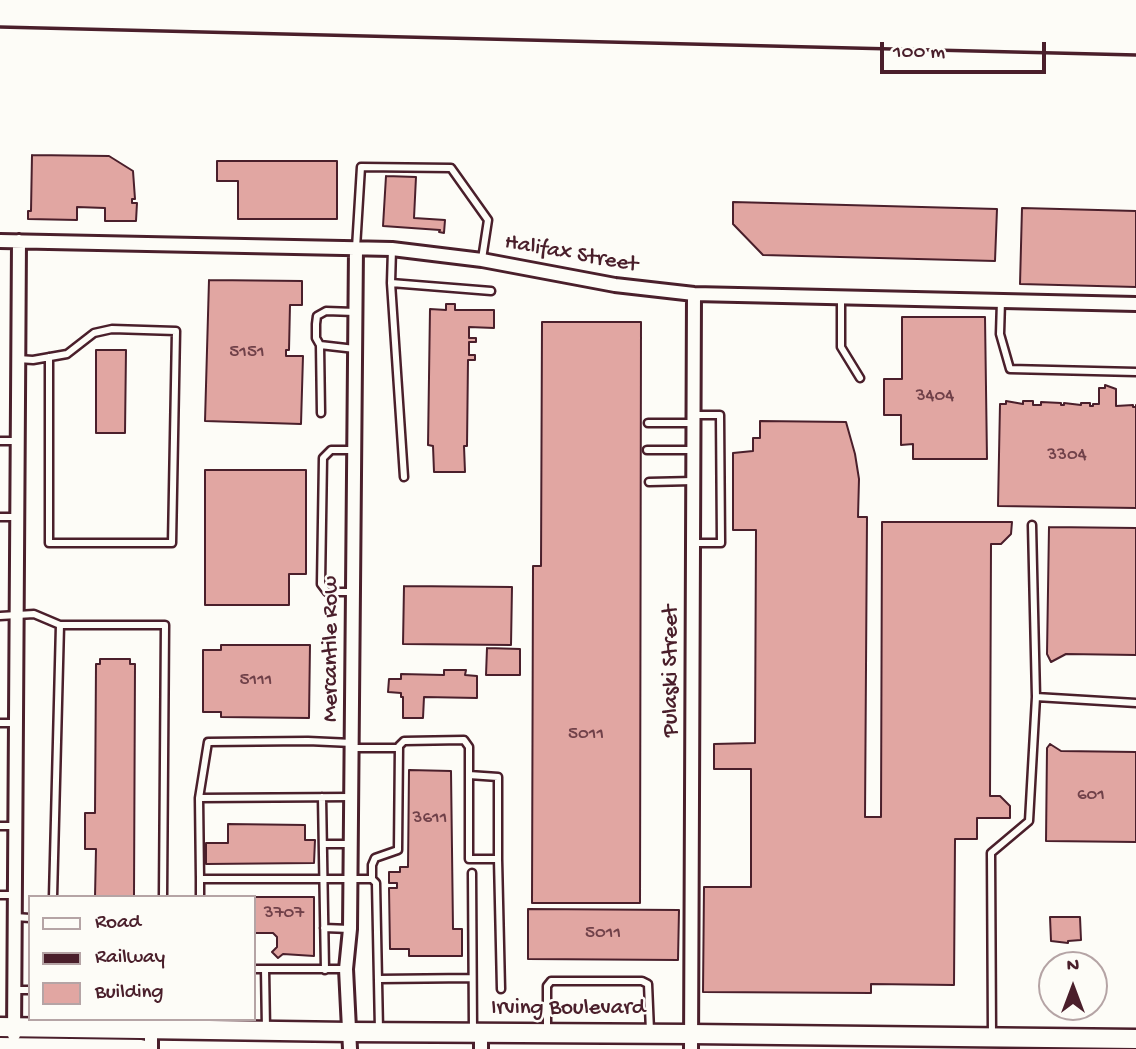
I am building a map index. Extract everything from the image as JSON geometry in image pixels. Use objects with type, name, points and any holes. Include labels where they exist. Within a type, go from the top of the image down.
[{"type":"main road","name":"Irving Boulevard","points":[[7,1027],[109,1024],[236,1025],[349,1041],[379,1033],[478,1038],[547,1033],[650,1034],[691,1041],[786,1042],[992,1038],[1032,1043],[1136,1039]]},
{"type":"main road","points":[[9,1048],[141,1049]]},
{"type":"street","name":"Halifax Street","points":[[0,241],[392,249],[482,260],[615,285],[694,294],[1136,304]]},
{"type":"street","points":[[9,1048],[7,1027],[15,990],[19,241]]},
{"type":"street","name":"Mercantile Row","points":[[349,1041],[346,969],[351,878],[356,248]]},
{"type":"street","name":"Pulaski Street","points":[[691,1041],[694,294]]},
{"type":"street","points":[[151,1049],[158,1026]]},
{"type":"lane","points":[[356,248],[362,167],[451,168],[488,220],[482,260]]},
{"type":"lane","points":[[392,249],[391,283],[404,477]]},
{"type":"lane","points":[[391,283],[491,291]]},
{"type":"lane","points":[[841,298],[841,347],[860,379]]},
{"type":"lane","points":[[1002,301],[1000,334],[1010,369],[1136,372]]},
{"type":"lane","points":[[321,413],[317,316],[326,311],[356,312]]},
{"type":"lane","points":[[18,359],[67,354],[94,333],[112,330],[176,331],[172,543],[49,543],[48,357]]},
{"type":"lane","points":[[320,345],[355,349]]},
{"type":"lane","points":[[648,423],[720,415],[721,543],[693,543]]},
{"type":"lane","points":[[0,441],[17,441]]},
{"type":"lane","points":[[354,592],[327,592],[321,584],[323,458],[331,450],[355,450]]},
{"type":"lane","points":[[648,450],[694,450]]},
{"type":"lane","points":[[649,482],[694,481]]},
{"type":"lane","points":[[0,517],[17,517]]},
{"type":"lane","points":[[992,1038],[991,853],[1029,821],[1036,697],[1032,525]]},
{"type":"lane","points":[[0,616],[34,614],[60,625],[165,625],[163,895]]},
{"type":"lane","points":[[53,895],[60,625]]},
{"type":"lane","points":[[1036,697],[1136,703]]},
{"type":"lane","points":[[0,723],[16,723]]},
{"type":"lane","points":[[379,1033],[376,883],[372,879],[372,865],[375,858],[398,850],[399,748],[404,741],[464,740],[469,747],[469,859],[498,859]]},
{"type":"lane","points":[[200,895],[199,799],[208,742],[308,741],[399,748]]},
{"type":"lane","points":[[469,775],[498,777],[501,989]]},
{"type":"lane","points":[[322,797],[325,970]]},
{"type":"lane","points":[[199,799],[352,797]]},
{"type":"lane","points":[[0,826],[15,826]]},
{"type":"lane","points":[[323,844],[351,844]]},
{"type":"lane","points":[[472,873],[472,978],[478,1038]]},
{"type":"lane","points":[[200,879],[372,879]]},
{"type":"lane","points":[[0,895],[15,895]]},
{"type":"lane","points":[[15,918],[28,918]]},
{"type":"lane","points":[[324,928],[350,929]]},
{"type":"lane","points":[[256,969],[346,969]]},
{"type":"lane","points":[[265,969],[266,1031]]},
{"type":"lane","points":[[379,979],[472,978]]},
{"type":"lane","points":[[547,1033],[547,986],[551,981],[642,981],[648,984],[650,1034]]},
{"type":"lane","points":[[15,990],[28,990]]},
{"type":"building","points":[[32,155],[109,156],[133,171],[135,199],[132,199],[132,203],[137,203],[136,221],[105,221],[105,208],[77,207],[77,220],[28,219],[28,211],[31,211]]},
{"type":"building","points":[[217,161],[337,161],[337,219],[238,219],[238,181],[217,181]]},
{"type":"building","points":[[386,176],[416,177],[414,218],[445,220],[444,233],[439,232],[440,230],[383,226]]},
{"type":"building","points":[[733,202],[997,209],[995,261],[763,255],[733,224]]},
{"type":"building","points":[[1022,208],[1136,211],[1136,287],[1020,284]]},
{"type":"building","points":[[209,280],[302,281],[302,305],[290,305],[289,350],[286,350],[286,356],[303,356],[301,424],[205,421]]},
{"type":"building","points":[[446,304],[455,304],[455,310],[494,310],[494,328],[469,327],[469,338],[476,338],[476,342],[469,342],[469,355],[475,355],[475,360],[468,360],[465,472],[434,472],[433,446],[428,445],[430,309],[446,310]]},
{"type":"building","points":[[902,317],[985,317],[987,459],[913,459],[913,444],[901,445],[901,415],[884,415],[884,379],[902,379]]},
{"type":"building","points":[[542,322],[641,322],[640,903],[532,903],[533,566],[541,566]]},
{"type":"building","points":[[96,350],[126,350],[125,433],[96,433]]},
{"type":"building","points":[[1105,385],[1116,389],[1116,406],[1136,407],[1136,508],[998,506],[1000,404],[1006,404],[1006,401],[1023,404],[1023,401],[1033,401],[1033,405],[1041,405],[1041,402],[1061,405],[1090,403],[1090,406],[1093,406],[1099,404],[1099,388],[1105,388]]},
{"type":"building","points":[[760,421],[846,422],[855,454],[859,479],[858,517],[867,517],[865,817],[881,817],[882,522],[1012,522],[1011,534],[1001,544],[991,544],[990,796],[1000,796],[1010,806],[1010,818],[977,818],[977,839],[955,839],[954,985],[871,984],[871,993],[703,992],[704,887],[751,887],[751,769],[714,769],[714,744],[755,743],[756,530],[733,530],[733,453],[753,451],[753,438],[760,438]]},
{"type":"building","points":[[205,470],[306,470],[306,574],[289,574],[289,605],[205,605]]},
{"type":"building","points":[[1049,527],[1136,528],[1136,655],[1066,654],[1051,662],[1047,654]]},
{"type":"building","points":[[404,586],[512,587],[511,645],[403,644]]},
{"type":"building","points":[[221,645],[310,645],[309,718],[221,717],[221,712],[203,712],[203,650],[221,650]]},
{"type":"building","points":[[487,648],[520,649],[520,675],[486,675]]},
{"type":"building","points":[[100,659],[130,659],[130,664],[135,664],[134,895],[95,895],[96,849],[85,849],[85,813],[95,813],[96,664],[100,664]]},
{"type":"building","points":[[444,670],[466,670],[465,675],[477,676],[477,698],[424,697],[423,718],[403,718],[403,697],[401,693],[388,692],[389,679],[401,679],[401,674],[444,675]]},
{"type":"building","points":[[1050,744],[1061,751],[1136,752],[1136,842],[1046,841],[1047,748]]},
{"type":"building","points":[[409,770],[451,771],[453,929],[462,929],[462,956],[409,956],[409,949],[390,949],[389,888],[397,888],[397,883],[389,883],[389,872],[400,872],[400,867],[408,867]]},
{"type":"building","points":[[228,824],[305,825],[305,840],[315,840],[314,863],[206,864],[206,843],[228,843]]},
{"type":"building","points":[[256,897],[314,897],[314,956],[283,954],[278,958],[272,952],[277,947],[277,937],[273,933],[256,933]]},
{"type":"building","points":[[528,909],[679,910],[678,960],[528,959]]},
{"type":"building","points":[[1050,917],[1080,917],[1081,940],[1068,943],[1051,941]]},
{"type":"railway","points":[[0,27],[1136,55]]}]
